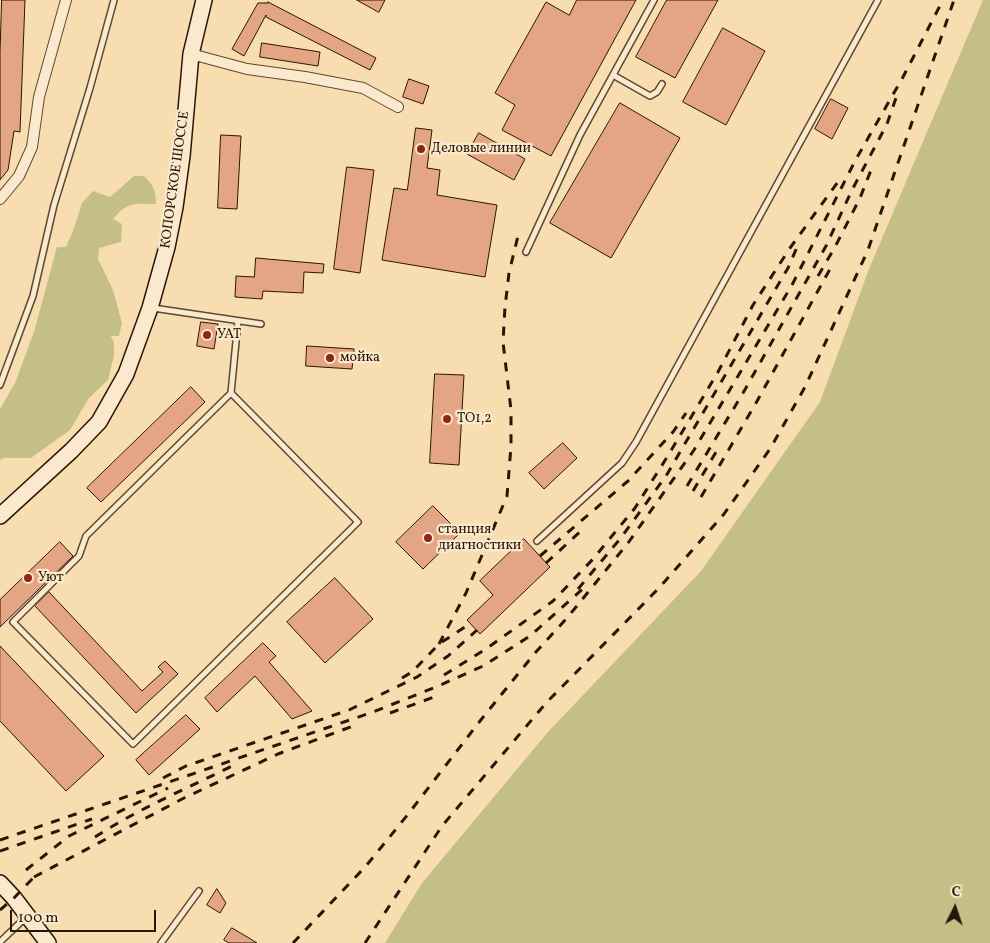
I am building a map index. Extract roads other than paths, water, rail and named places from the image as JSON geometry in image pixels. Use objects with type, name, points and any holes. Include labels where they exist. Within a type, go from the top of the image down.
[{"type":"main road","name":"КОПОРСКОЕ ШОССЕ","points":[[0,516],[71,451],[99,422],[126,374],[150,308],[167,247],[182,156],[191,54],[204,0]]},
{"type":"main road","points":[[0,883],[28,915],[48,943]]},
{"type":"street","points":[[0,200],[19,176],[32,147],[39,96],[66,0]]},
{"type":"street","points":[[191,54],[247,69],[305,76],[363,88],[398,107]]},
{"type":"lane","points":[[0,385],[33,296],[54,205],[90,88],[114,0]]},
{"type":"lane","points":[[526,252],[580,135],[654,0]]},
{"type":"lane","points":[[537,541],[622,463],[636,442],[878,0]]},
{"type":"lane","points":[[613,74],[650,96],[657,92],[662,84]]},
{"type":"lane","points":[[150,308],[261,324]]},
{"type":"lane","points":[[231,393],[358,522],[133,744],[13,622],[79,556],[86,536],[231,393],[238,321]]},
{"type":"lane","points":[[161,943],[199,891]]},
{"type":"lane","points":[[0,942],[28,915]]},
{"type":"railway","points":[[293,943],[366,866],[535,653],[567,618],[628,543],[694,450],[792,285],[855,161],[903,77],[943,0]]},
{"type":"railway","points":[[365,943],[442,826],[546,703],[659,588],[724,514],[770,449],[805,387],[868,250],[954,0]]},
{"type":"railway","points":[[687,486],[743,393],[826,246],[852,190],[887,124],[896,98]]},
{"type":"railway","points":[[818,276],[860,198],[873,165]]},
{"type":"railway","points":[[444,675],[486,649],[553,601],[593,559],[635,508],[718,372],[753,305],[790,248],[840,179]]},
{"type":"railway","points":[[439,644],[466,593],[507,496],[511,446],[511,410],[503,342],[509,273],[519,232]]},
{"type":"railway","points":[[578,589],[620,539],[666,476],[788,268],[798,245]]},
{"type":"railway","points":[[701,497],[756,403],[830,269]]},
{"type":"railway","points":[[540,556],[628,481],[673,432],[686,413]]},
{"type":"railway","points":[[693,491],[719,447]]},
{"type":"railway","points":[[546,563],[583,529]]},
{"type":"railway","points":[[0,840],[373,712],[436,687],[483,666],[530,636],[587,585]]},
{"type":"railway","points":[[402,678],[412,672],[439,644],[471,623]]},
{"type":"railway","points":[[163,778],[186,766],[349,710],[417,677],[448,656],[477,630]]},
{"type":"railway","points":[[390,713],[437,696]]},
{"type":"railway","points":[[34,877],[184,798],[278,754],[353,726]]},
{"type":"railway","points":[[95,837],[145,808],[232,766]]},
{"type":"railway","points":[[26,870],[69,836],[168,788]]},
{"type":"railway","points":[[0,851],[92,819]]},
{"type":"railway","points":[[0,910],[38,874]]},
{"type":"place","name":"Деловые линии","points":[[421,149]]},
{"type":"place","name":"УАТ","points":[[207,335]]},
{"type":"place","name":"мойка","points":[[330,358]]},
{"type":"place","name":"ТО1,2","points":[[447,419]]},
{"type":"place","name":"станция диагностики","points":[[428,538]]},
{"type":"place","name":"Уют","points":[[28,578]]}]
